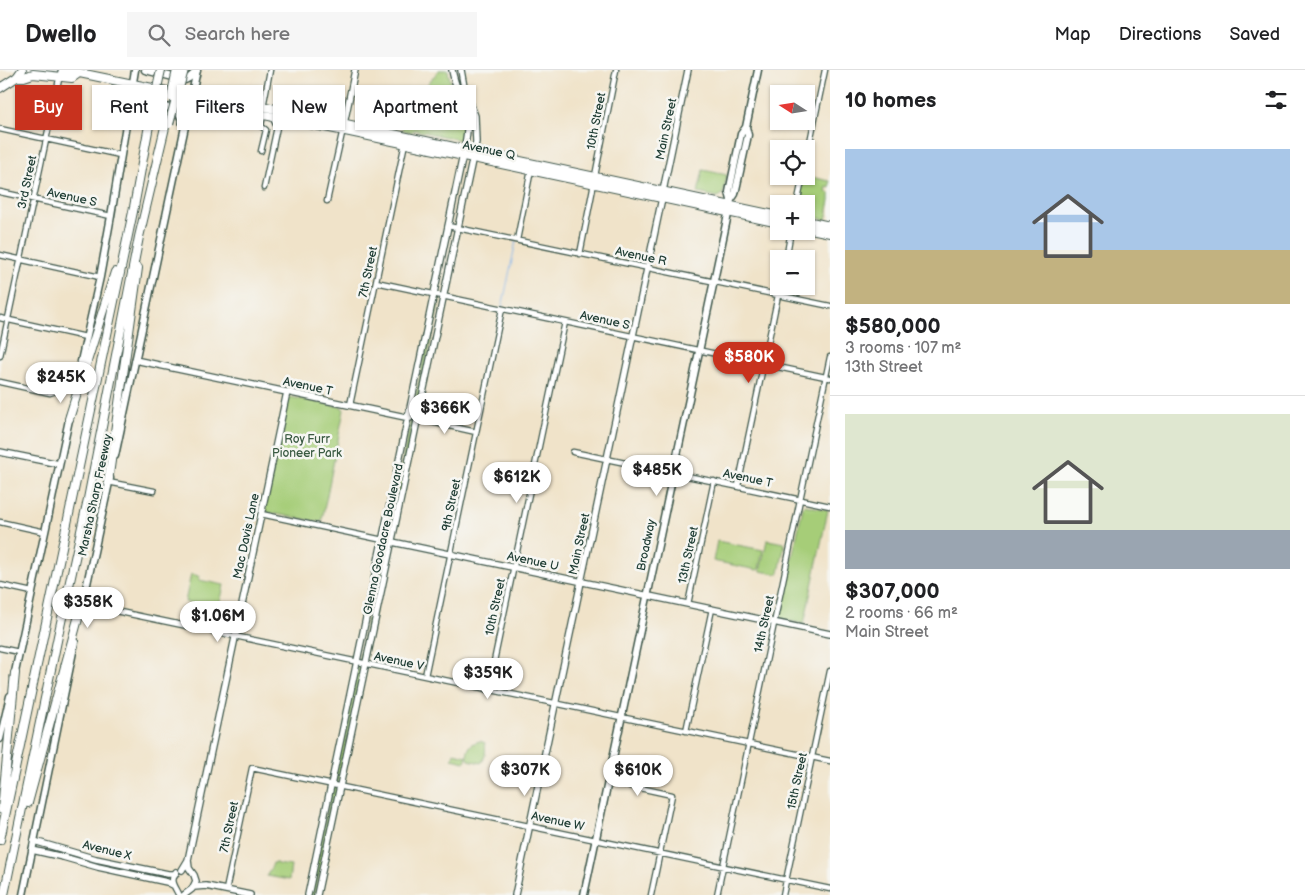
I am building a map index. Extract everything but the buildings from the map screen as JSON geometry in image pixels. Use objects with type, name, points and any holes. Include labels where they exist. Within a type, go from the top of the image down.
[{"type":"highway","points":[[0,88],[8,84],[22,70]]},
{"type":"highway","name":"Avenue Q","points":[[65,70],[177,93]]},
{"type":"highway","points":[[154,85],[156,70]]},
{"type":"highway","name":"Marsha Sharp Freeway","points":[[157,85],[160,70]]},
{"type":"highway","name":"Marsha Sharp Freeway","points":[[167,124],[177,70]]},
{"type":"highway","points":[[167,124],[184,70]]},
{"type":"highway","points":[[16,74],[24,77],[33,74],[60,73],[72,78],[78,73]]},
{"type":"highway","name":"Avenue Q","points":[[263,111],[272,116]]},
{"type":"highway","name":"Avenue Q","points":[[263,111],[273,113]]},
{"type":"highway","name":"Avenue Q","points":[[345,127],[663,194],[770,214]]},
{"type":"highway","name":"Avenue Q","points":[[345,128],[405,143],[464,153]]},
{"type":"highway","name":"Marsha Sharp Freeway","points":[[0,840],[129,230],[148,130]]},
{"type":"highway","name":"Marsha Sharp Freeway","points":[[4,895],[90,489],[139,237],[165,130]]},
{"type":"highway","name":"Avenue Q","points":[[473,155],[565,177],[570,175],[620,182],[663,194]]},
{"type":"highway","name":"Avenue Q","points":[[729,206],[770,220]]},
{"type":"highway","points":[[815,223],[830,226]]},
{"type":"highway","points":[[69,419],[129,230]]},
{"type":"highway","points":[[815,230],[830,233]]},
{"type":"highway","points":[[108,482],[141,250],[139,237]]},
{"type":"highway","points":[[12,858],[82,604]]},
{"type":"highway","points":[[0,830],[15,673]]},
{"type":"main road","points":[[133,84],[135,70]]},
{"type":"main road","points":[[145,70],[184,80],[197,70]]},
{"type":"main road","name":"Marsha Sharp Freeway","points":[[195,85],[197,70]]},
{"type":"main road","name":"Broadway","points":[[584,895],[729,206],[729,192],[741,134],[746,127],[758,70]]},
{"type":"main road","points":[[0,739],[100,277],[124,130]]},
{"type":"main road","name":"Marsha Sharp Freeway","points":[[23,895],[82,604],[185,130]]},
{"type":"street","points":[[263,111],[270,70]]},
{"type":"street","points":[[345,118],[355,70]]},
{"type":"street","name":"Glenna Goodacre Boulevard","points":[[308,895],[464,153],[466,120],[452,70]]},
{"type":"street","name":"Glenna Goodacre Boulevard","points":[[317,895],[473,155],[476,137],[474,116],[463,83],[461,70]]},
{"type":"street","name":"10th Street","points":[[580,254],[616,70]]},
{"type":"street","name":"Main Street","points":[[515,895],[688,70]]},
{"type":"street","points":[[810,140],[825,70]]},
{"type":"street","name":"3rd Street","points":[[0,356],[60,73]]},
{"type":"street","points":[[262,151],[266,130],[263,128]]},
{"type":"street","points":[[0,130],[120,155]]},
{"type":"street","points":[[264,188],[276,130]]},
{"type":"street","points":[[327,201],[342,130]]},
{"type":"street","name":"7th Street","points":[[350,405],[405,143]]},
{"type":"street","points":[[517,240],[531,170]]},
{"type":"street","name":"Avenue S","points":[[0,192],[111,216]]},
{"type":"street","name":"Avenue R","points":[[448,226],[770,293]]},
{"type":"street","points":[[0,255],[100,277]]},
{"type":"street","name":"Avenue S","points":[[376,282],[828,377]]},
{"type":"street","points":[[738,486],[778,295]]},
{"type":"street","name":"Avenue R","points":[[778,295],[830,306]]},
{"type":"street","name":"9th Street","points":[[425,676],[502,309]]},
{"type":"street","points":[[0,318],[86,337]]},
{"type":"street","name":"10th Street","points":[[488,690],[565,322]]},
{"type":"street","name":"14th Street","points":[[717,895],[800,499],[828,377],[830,357]]},
{"type":"street","name":"Avenue T","points":[[136,360],[476,432]]},
{"type":"street","points":[[0,382],[50,393],[59,390]]},
{"type":"street","name":"Mac Davis Lane","points":[[188,860],[287,392]]},
{"type":"street","points":[[0,452],[59,464]]},
{"type":"street","name":"Avenue T","points":[[573,452],[830,506]]},
{"type":"street","name":"13th Street","points":[[688,604],[714,481]]},
{"type":"street","points":[[108,482],[154,491]]},
{"type":"street","name":"Avenue U","points":[[261,514],[830,634]]},
{"type":"street","points":[[0,522],[45,532]]},
{"type":"street","points":[[0,585],[32,592]]},
{"type":"street","name":"Avenue V","points":[[82,604],[830,761]]},
{"type":"street","points":[[686,731],[712,609]]},
{"type":"street","points":[[0,648],[19,652]]},
{"type":"street","name":"15th Street","points":[[783,895],[830,670]]},
{"type":"street","name":"7th Street","points":[[226,890],[252,768]]},
{"type":"street","name":"Avenue W","points":[[252,768],[830,889]]},
{"type":"street","points":[[608,781],[672,795],[651,895]]},
{"type":"street","name":"Avenue X","points":[[34,841],[96,860],[168,874],[179,871]]},
{"type":"street","name":"Avenue X","points":[[32,850],[167,882],[176,890]]},
{"type":"street","points":[[188,860],[173,879],[176,890],[186,894],[194,887],[206,886]]},
{"type":"street","points":[[188,860],[189,868],[198,882],[206,886],[250,895]]},
{"type":"street","points":[[179,871],[191,872]]},
{"type":"street","points":[[194,887],[195,878]]},
{"type":"green space","points":[[439,70],[448,70],[452,85],[427,85]]},
{"type":"green space","points":[[415,130],[462,130],[460,140]]},
{"type":"green space","points":[[703,170],[727,175],[723,194],[718,197],[698,193]]},
{"type":"green space","points":[[815,178],[830,181],[830,188],[827,187],[826,192],[830,193],[830,200],[826,220],[815,217],[815,195],[799,195],[801,185],[815,185]]},
{"type":"green space","points":[[440,298],[315,895],[309,895],[436,299]]},
{"type":"green space","name":"Roy Furr Pioneer Park","points":[[288,398],[342,407],[344,410],[322,520],[320,522],[270,513],[265,508]]},
{"type":"green space","points":[[805,505],[828,510],[804,624],[779,619],[803,507]]},
{"type":"green space","points":[[767,540],[785,543],[779,573],[777,574],[760,571]]},
{"type":"green space","points":[[717,541],[763,550],[759,569],[713,561]]},
{"type":"green space","points":[[191,574],[199,576],[199,580],[224,585],[220,604],[217,603],[214,615],[213,612],[194,608],[195,604],[185,602]]},
{"type":"green space","points":[[480,741],[485,743],[485,756],[481,763],[469,760],[467,756],[472,744]]},
{"type":"green space","points":[[454,753],[467,756],[465,762],[452,759]]},
{"type":"green space","points":[[273,863],[291,866],[289,880],[267,876]]},
{"type":"waterway","points":[[502,308],[516,241]]}]
